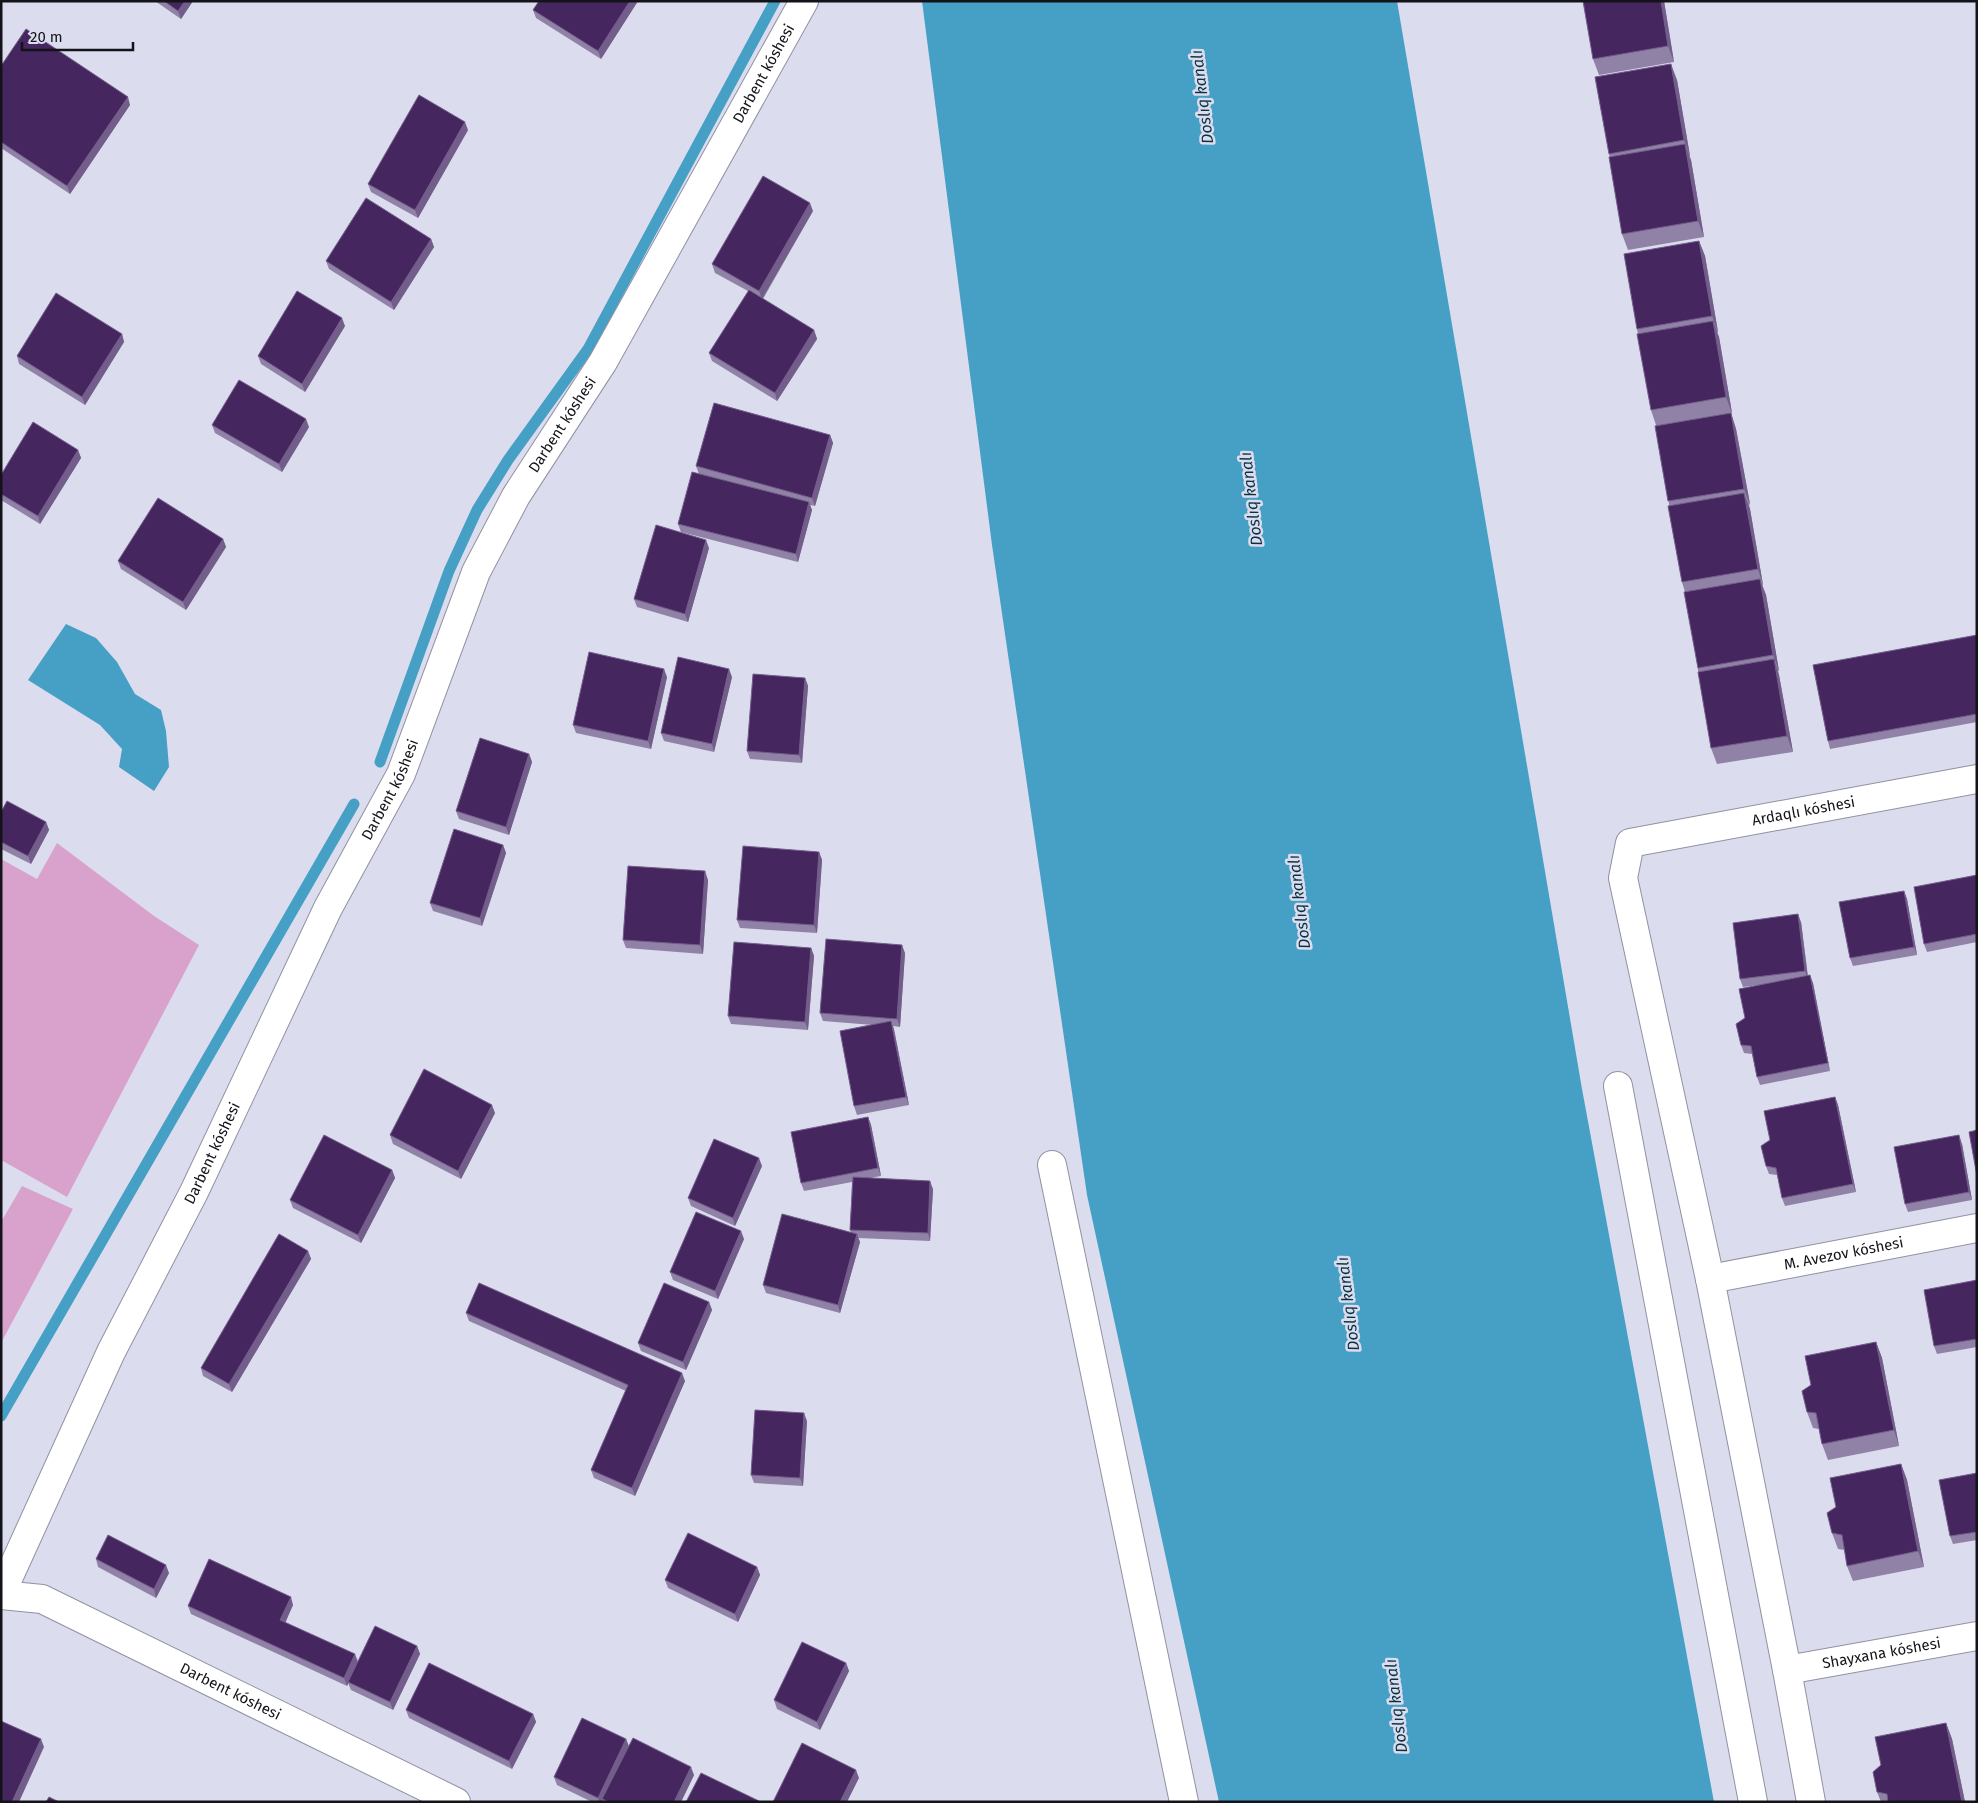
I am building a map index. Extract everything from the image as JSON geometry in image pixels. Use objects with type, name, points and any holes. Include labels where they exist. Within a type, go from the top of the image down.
[{"type":"street","name":"Darbent kóshesi","points":[[456,1802],[42,1599],[1,1595],[111,1352],[194,1192],[328,908],[401,774],[476,572],[516,496],[604,362],[804,1]]},
{"type":"street","name":"Ardaqlı kóshesi","points":[[1710,1279],[1623,878],[1630,843],[1977,779]]},
{"type":"street","points":[[1618,1086],[1753,1802]]},
{"type":"street","points":[[1052,1165],[1184,1802]]},
{"type":"street","name":"M. Avezov kóshesi","points":[[1710,1279],[1977,1228]]},
{"type":"street","points":[[1710,1279],[1811,1802]]},
{"type":"street","name":"Shayxana kóshesi","points":[[1787,1670],[1977,1636]]},
{"type":"shaded area","points":[[57,843],[154,916],[199,945],[67,1197],[1,1160],[1,859],[37,879]]},
{"type":"shaded area","points":[[22,1186],[73,1209],[1,1343],[1,1222]]},
{"type":"water","name":"Doslıq kanalı","points":[[922,1],[1397,1],[1582,1089],[1714,1802],[1219,1802],[1087,1195],[992,545]]},
{"type":"water","points":[[66,624],[96,638],[117,662],[135,694],[161,710],[166,731],[169,767],[154,791],[119,767],[122,749],[100,725],[28,680]]},
{"type":"building","points":[[164,1],[185,1],[178,11]]},
{"type":"building","points":[[539,1],[630,1],[598,51],[533,10]]},
{"type":"building","points":[[1583,1],[1661,1],[1668,46],[1593,59]]},
{"type":"building","points":[[26,29],[128,97],[67,186],[1,142],[1,66]]},
{"type":"building","points":[[1671,64],[1684,140],[1609,154],[1595,77]]},
{"type":"building","points":[[419,95],[465,122],[415,210],[368,184]]},
{"type":"building","points":[[1685,144],[1698,221],[1622,234],[1609,157]]},
{"type":"building","points":[[763,176],[810,203],[759,291],[712,264]]},
{"type":"building","points":[[366,198],[431,239],[391,302],[326,261]]},
{"type":"building","points":[[1699,241],[1712,316],[1637,329],[1624,254]]},
{"type":"building","points":[[749,290],[814,330],[775,393],[709,353]]},
{"type":"building","points":[[297,291],[342,318],[302,384],[258,356]]},
{"type":"building","points":[[56,293],[122,334],[82,397],[17,356]]},
{"type":"building","points":[[1713,321],[1726,397],[1651,410],[1637,334]]},
{"type":"building","points":[[239,380],[306,419],[279,464],[212,425]]},
{"type":"building","points":[[714,403],[830,435],[812,498],[696,466]]},
{"type":"building","points":[[1731,413],[1744,489],[1668,501],[1655,426]]},
{"type":"building","points":[[33,422],[78,450],[38,516],[1,494],[1,475]]},
{"type":"building","points":[[692,472],[809,502],[796,554],[678,524]]},
{"type":"building","points":[[1744,493],[1758,569],[1682,582],[1668,506]]},
{"type":"building","points":[[158,498],[223,539],[183,602],[118,561]]},
{"type":"building","points":[[656,525],[706,540],[685,614],[634,599]]},
{"type":"building","points":[[1760,579],[1773,655],[1698,668],[1684,592]]},
{"type":"building","points":[[1977,635],[1977,714],[1828,741],[1813,665]]},
{"type":"building","points":[[589,652],[664,669],[648,741],[573,725]]},
{"type":"building","points":[[678,657],[729,669],[712,744],[661,733]]},
{"type":"building","points":[[1774,659],[1787,736],[1711,748],[1698,672]]},
{"type":"building","points":[[753,674],[805,678],[799,755],[747,751]]},
{"type":"building","points":[[480,738],[529,754],[506,827],[456,811]]},
{"type":"building","points":[[7,801],[46,822],[28,856],[1,842],[1,812]]},
{"type":"building","points":[[454,829],[503,845],[480,918],[430,903]]},
{"type":"building","points":[[743,846],[819,852],[814,925],[737,920]]},
{"type":"building","points":[[628,866],[705,871],[700,945],[623,940]]},
{"type":"building","points":[[1977,875],[1977,934],[1924,944],[1914,887]]},
{"type":"building","points":[[1904,891],[1914,947],[1850,958],[1839,902]]},
{"type":"building","points":[[1798,914],[1805,971],[1740,979],[1733,923]]},
{"type":"building","points":[[826,939],[902,945],[897,1019],[820,1013]]},
{"type":"building","points":[[734,942],[811,948],[805,1022],[728,1016]]},
{"type":"building","points":[[1810,975],[1828,1063],[1757,1077],[1751,1046],[1741,1045],[1736,1024],[1745,1018],[1739,989]]},
{"type":"building","points":[[891,1021],[906,1097],[854,1106],[840,1031]]},
{"type":"building","points":[[424,1069],[492,1105],[458,1171],[390,1135]]},
{"type":"building","points":[[1835,1097],[1853,1184],[1782,1198],[1776,1168],[1766,1166],[1761,1146],[1770,1140],[1764,1111]]},
{"type":"building","points":[[868,1117],[878,1168],[801,1183],[791,1132]]},
{"type":"building","points":[[1977,1130],[1977,1176],[1969,1132]]},
{"type":"building","points":[[324,1135],[392,1170],[358,1235],[290,1200]]},
{"type":"building","points":[[1959,1135],[1969,1192],[1905,1204],[1894,1147]]},
{"type":"building","points":[[714,1139],[759,1158],[733,1218],[688,1198]]},
{"type":"building","points":[[853,1177],[930,1181],[928,1233],[850,1230]]},
{"type":"building","points":[[696,1212],[741,1231],[715,1291],[670,1272]]},
{"type":"building","points":[[782,1214],[857,1234],[838,1305],[763,1285]]},
{"type":"building","points":[[279,1234],[308,1251],[229,1384],[201,1368]]},
{"type":"building","points":[[1977,1280],[1977,1339],[1934,1346],[1924,1290]]},
{"type":"building","points":[[479,1283],[682,1373],[632,1488],[591,1470],[628,1385],[466,1313]]},
{"type":"building","points":[[664,1283],[709,1302],[683,1362],[638,1343]]},
{"type":"building","points":[[1876,1342],[1894,1430],[1822,1444],[1816,1413],[1807,1412],[1802,1391],[1811,1385],[1805,1356]]},
{"type":"building","points":[[755,1410],[804,1413],[800,1478],[751,1475]]},
{"type":"building","points":[[1901,1464],[1918,1551],[1847,1566],[1842,1535],[1832,1533],[1827,1513],[1836,1507],[1830,1478]]},
{"type":"building","points":[[1977,1473],[1977,1532],[1950,1536],[1939,1480]]},
{"type":"building","points":[[688,1533],[757,1567],[735,1614],[665,1580]]},
{"type":"building","points":[[108,1535],[166,1565],[154,1589],[96,1559]]},
{"type":"building","points":[[209,1559],[291,1597],[280,1620],[355,1654],[344,1678],[188,1606]]},
{"type":"building","points":[[375,1626],[417,1646],[390,1702],[348,1682]]},
{"type":"building","points":[[802,1642],[846,1663],[817,1722],[774,1700]]},
{"type":"building","points":[[429,1663],[533,1714],[509,1761],[406,1710]]},
{"type":"building","points":[[582,1718],[626,1739],[598,1798],[554,1777]]},
{"type":"building","points":[[1,1721],[41,1739],[12,1802],[1,1802]]},
{"type":"building","points":[[1946,1723],[1962,1802],[1888,1802],[1887,1794],[1877,1792],[1873,1772],[1881,1765],[1875,1737]]},
{"type":"building","points":[[633,1738],[691,1767],[674,1802],[609,1802],[602,1799]]},
{"type":"building","points":[[802,1743],[856,1770],[840,1802],[773,1802]]},
{"type":"building","points":[[701,1773],[759,1801],[759,1802],[686,1802]]},
{"type":"building","points":[[49,1797],[59,1802],[46,1802]]},
{"type":"waterway","points":[[380,762],[449,571],[477,510],[508,460],[588,349],[775,1]]},
{"type":"waterway","points":[[1,1416],[354,804]]}]
